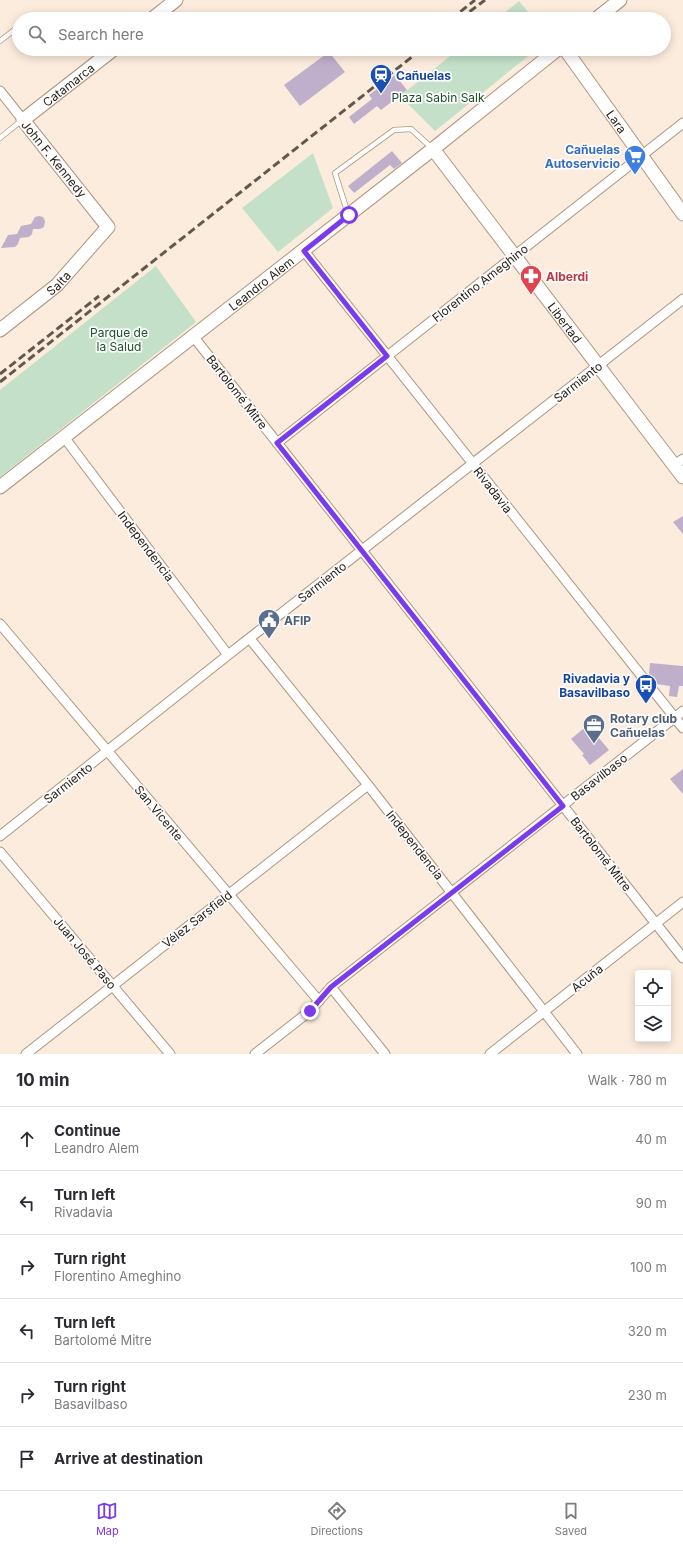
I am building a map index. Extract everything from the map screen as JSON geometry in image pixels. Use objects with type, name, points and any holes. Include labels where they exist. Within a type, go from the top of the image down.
[{"type":"street","points":[[161,12],[176,0]]},
{"type":"street","points":[[605,12],[620,0]]},
{"type":"street","name":"Catamarca","points":[[23,120],[105,56]]},
{"type":"street","name":"Leandro Alem","points":[[0,487],[304,251],[549,56]]},
{"type":"street","name":"Lara","points":[[570,56],[683,214]]},
{"type":"street","name":"John F. Kennedy","points":[[0,91],[108,227]]},
{"type":"street","name":"Florentino Ameghino","points":[[277,443],[683,123]]},
{"type":"street","name":"Libertad","points":[[433,149],[599,366],[679,462],[683,477]]},
{"type":"street","name":"Salta","points":[[0,330],[57,285],[108,227]]},
{"type":"street","name":"Rivadavia","points":[[304,251],[683,728]]},
{"type":"street","name":"Sarmiento","points":[[0,836],[228,655],[683,299]]},
{"type":"street","name":"Bartolomé Mitre","points":[[193,336],[683,958]]},
{"type":"street","name":"Independencia","points":[[64,437],[228,655]]},
{"type":"street","name":"San Vicente","points":[[0,624],[319,1001]]},
{"type":"street","name":"Independencia","points":[[250,638],[368,785],[577,1054]]},
{"type":"street","name":"Basavilbaso","points":[[255,1054],[310,1011],[331,987],[683,711]]},
{"type":"street","name":"Vélez Sarsfield","points":[[26,1054],[368,785]]},
{"type":"street","name":"Juan José Paso","points":[[0,852],[170,1054]]},
{"type":"street","name":"Acuña","points":[[490,1054],[683,902]]},
{"type":"street","points":[[331,987],[385,1054]]},
{"type":"lane","points":[[0,41],[12,32]]},
{"type":"lane","points":[[0,138],[23,120]]},
{"type":"lane","points":[[349,215],[335,173],[394,130],[411,129],[433,149]]},
{"type":"green space","points":[[519,1],[528,12],[506,12]]},
{"type":"green space","name":"Plaza Sabin Salk","points":[[450,56],[528,56],[435,131],[400,96]]},
{"type":"green space","points":[[313,153],[333,208],[278,252],[242,208]]},
{"type":"green space","name":"Parque de la Salud","points":[[156,266],[196,322],[0,477],[0,390]]},
{"type":"building","points":[[324,56],[332,56],[345,72],[300,106],[284,85]]},
{"type":"building","points":[[395,75],[407,90],[381,110],[377,106],[354,124],[349,117],[372,99],[369,95]]},
{"type":"building","points":[[392,151],[402,163],[394,169],[390,165],[354,193],[348,186]]},
{"type":"building","points":[[35,217],[43,217],[45,221],[44,227],[40,229],[33,229],[32,234],[29,237],[20,238],[15,247],[1,248],[8,235],[17,234],[21,226],[31,224]]},
{"type":"building","points":[[683,516],[683,534],[673,522]]},
{"type":"building","points":[[650,663],[683,666],[683,686],[679,686],[677,697],[669,696],[670,686],[656,684],[649,675]]},
{"type":"building","points":[[588,725],[609,750],[590,765],[582,755],[584,754],[571,739]]},
{"type":"building","points":[[683,769],[683,794],[670,779]]},
{"type":"railway","points":[[460,12],[475,0]]},
{"type":"railway","points":[[469,12],[485,0]]},
{"type":"railway","points":[[0,382],[413,56]]},
{"type":"railway","points":[[0,374],[99,296]]},
{"type":"place","name":"Cañuelas","points":[[381,94]]},
{"type":"place","name":"Cañuelas Autoservicio","points":[[635,176]]},
{"type":"place","name":"Alberdi","points":[[531,296]]},
{"type":"place","name":"AFIP","points":[[269,640]]},
{"type":"place","name":"Rivadavia y Basavilbaso","points":[[646,704]]},
{"type":"place","name":"Rotary club Cañuelas","points":[[594,744]]},
{"type":"route","points":[[310,1011],[331,987],[563,806],[277,443],[387,356],[304,251],[349,215]]}]
